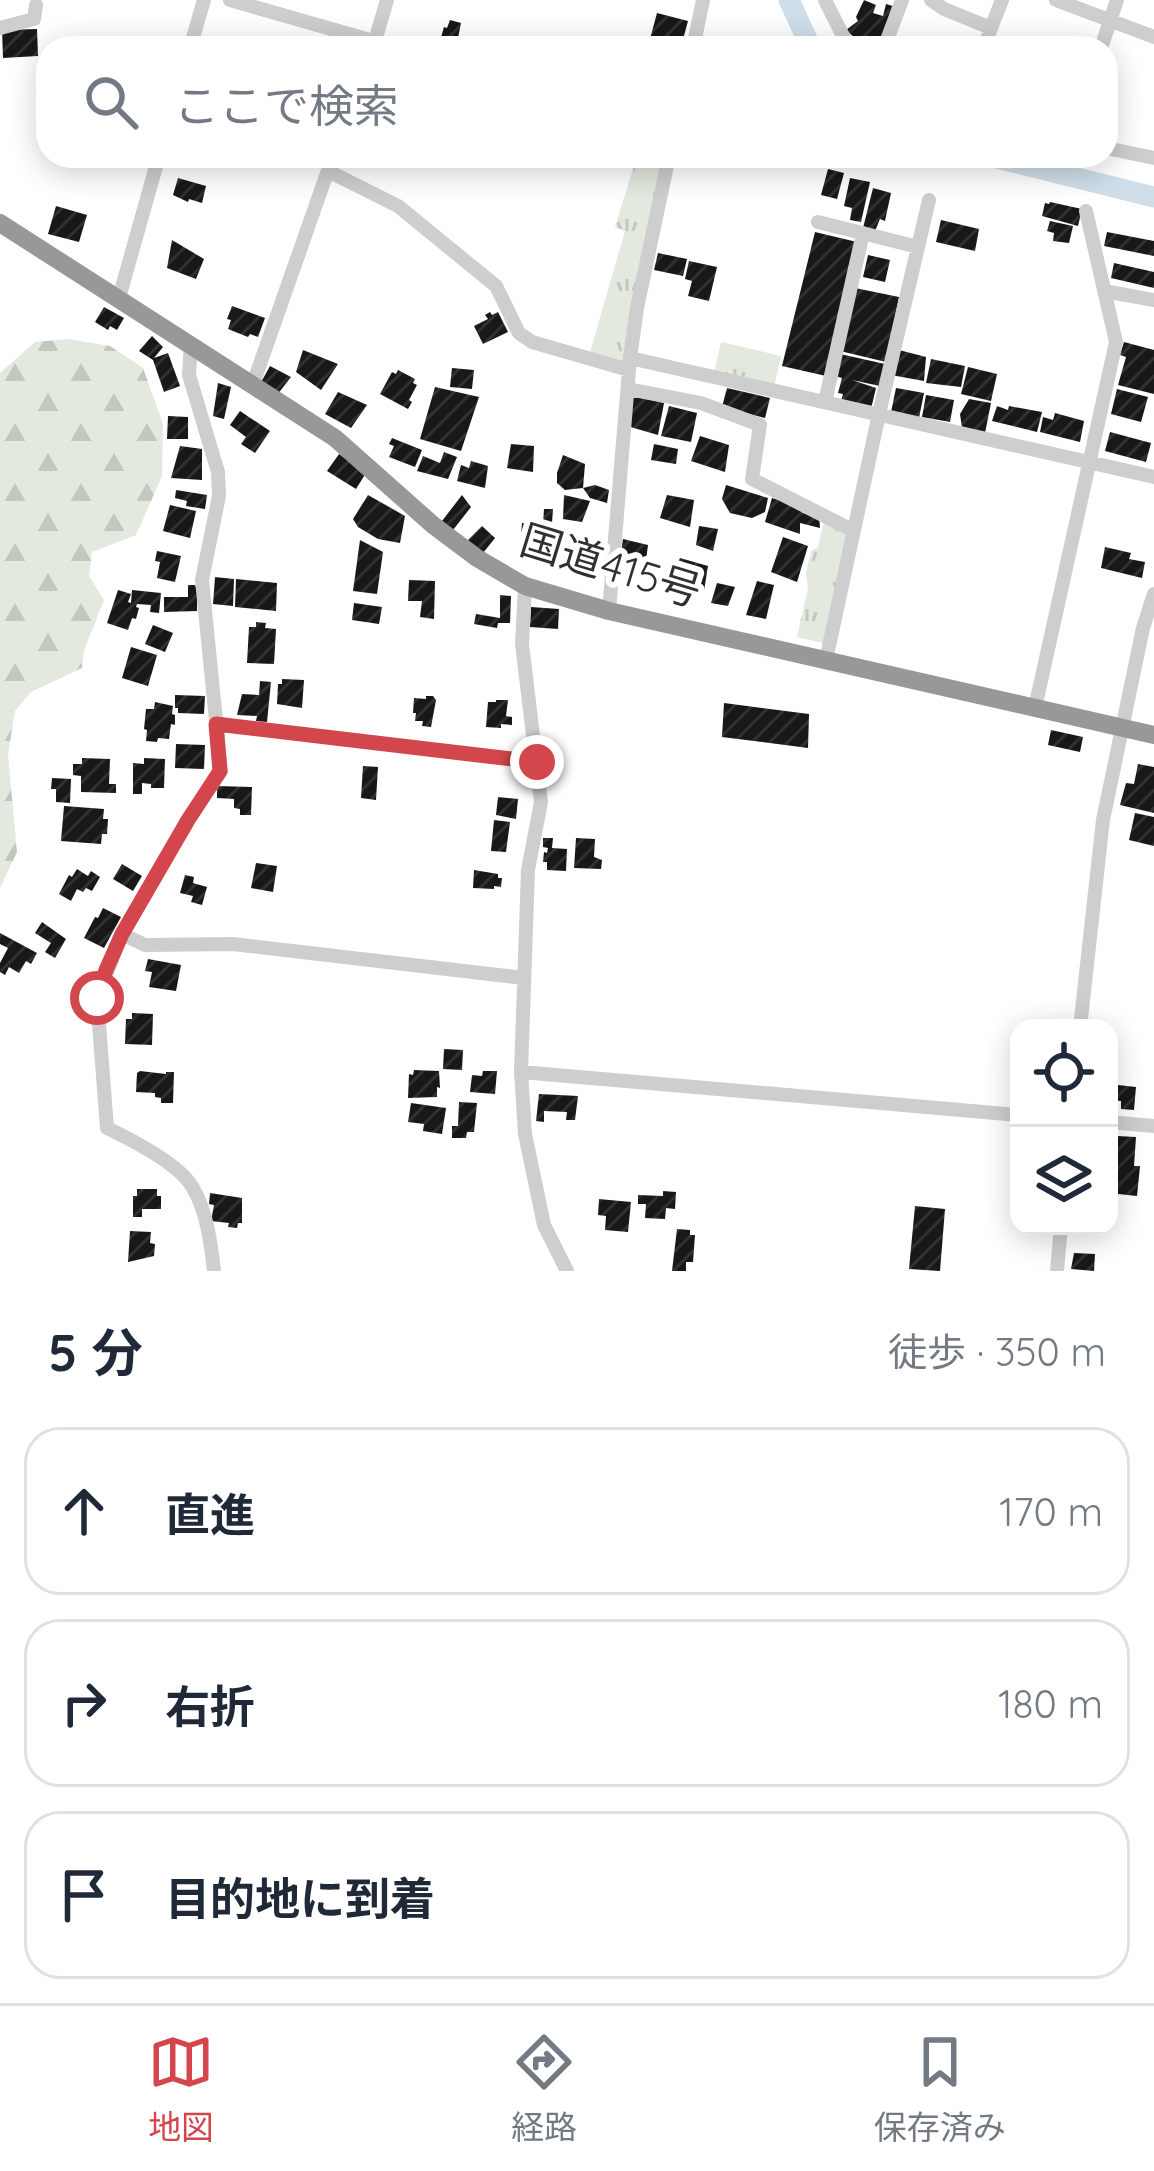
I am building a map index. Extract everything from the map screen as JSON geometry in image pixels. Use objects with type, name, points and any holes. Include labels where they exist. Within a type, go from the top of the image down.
[{"type":"highway","name":"国道415号","points":[[0,223],[335,438],[433,525],[525,586],[609,611],[1154,735]]},
{"type":"street","points":[[194,36],[204,0]]},
{"type":"street","points":[[230,0],[346,36]]},
{"type":"street","points":[[377,36],[387,0]]},
{"type":"street","points":[[696,36],[703,0]]},
{"type":"street","points":[[825,0],[844,36]]},
{"type":"street","points":[[888,36],[902,0]]},
{"type":"street","points":[[931,0],[992,28]]},
{"type":"street","points":[[989,36],[1002,0]]},
{"type":"street","points":[[1056,0],[1154,37]]},
{"type":"street","points":[[1105,36],[1117,0]]},
{"type":"street","points":[[0,28],[34,19],[36,5]]},
{"type":"street","points":[[1118,150],[1154,158]]},
{"type":"street","points":[[118,298],[156,168]]},
{"type":"street","points":[[253,384],[329,168]]},
{"type":"street","points":[[339,168],[398,206],[496,286],[519,333],[532,343],[825,402],[1154,477]]},
{"type":"street","points":[[609,611],[637,308],[666,168]]},
{"type":"street","points":[[826,660],[929,200]]},
{"type":"street","points":[[1036,709],[1116,342],[1086,211]]},
{"type":"street","points":[[818,222],[918,247]]},
{"type":"street","points":[[825,402],[862,233]]},
{"type":"street","points":[[1104,291],[1154,300]]},
{"type":"street","points":[[191,344],[189,374],[218,472],[219,496],[202,580],[220,771],[122,934],[97,998],[107,1128],[173,1167],[192,1185],[206,1224],[214,1271]]},
{"type":"street","points":[[628,388],[701,403],[760,425],[752,479],[854,532]]},
{"type":"street","points":[[525,586],[522,644],[541,802],[528,870],[521,1072],[530,1168],[544,1225],[567,1271]]},
{"type":"street","points":[[1081,1019],[1103,820],[1154,594]]},
{"type":"street","points":[[216,724],[537,762]]},
{"type":"street","points":[[122,934],[145,945],[233,944],[524,978]]},
{"type":"street","points":[[521,1072],[1010,1113]]},
{"type":"street","points":[[1118,1123],[1154,1126]]},
{"type":"street","points":[[1057,1271],[1059,1235]]},
{"type":"green space","points":[[633,168],[662,168],[626,364],[589,356],[625,231],[615,227]]},
{"type":"green space","points":[[68,339],[110,346],[143,368],[163,424],[162,476],[136,535],[92,552],[89,576],[104,600],[84,650],[82,668],[31,692],[15,711],[8,755],[17,852],[0,888],[0,373],[35,342]]},
{"type":"green space","points":[[721,342],[781,356],[774,387],[714,373]]},
{"type":"green space","points":[[829,521],[851,532],[827,644],[797,637],[811,551],[818,547],[823,525]]},
{"type":"building","points":[[864,0],[876,5],[873,13],[883,16],[886,4],[896,7],[885,36],[853,36],[846,30],[858,21]]},
{"type":"building","points":[[657,13],[688,21],[684,36],[651,36]]},
{"type":"building","points":[[450,20],[461,23],[458,36],[441,36]]},
{"type":"building","points":[[37,29],[36,56],[3,58],[2,30]]},
{"type":"building","points":[[828,169],[844,173],[837,199],[821,195]]},
{"type":"building","points":[[178,178],[206,186],[202,203],[173,195]]},
{"type":"building","points":[[850,178],[870,182],[861,222],[850,220],[852,208],[844,206]]},
{"type":"building","points":[[873,188],[891,193],[885,221],[880,219],[875,231],[863,228]]},
{"type":"building","points":[[1045,203],[1082,209],[1078,226],[1042,216]]},
{"type":"building","points":[[56,206],[87,215],[79,242],[48,234]]},
{"type":"building","points":[[941,220],[979,229],[975,251],[936,242]]},
{"type":"building","points":[[1050,221],[1073,226],[1069,243],[1053,241],[1054,233],[1047,231]]},
{"type":"building","points":[[815,232],[857,242],[826,376],[782,366]]},
{"type":"building","points":[[1107,232],[1154,241],[1154,256],[1104,246]]},
{"type":"building","points":[[172,240],[204,259],[196,279],[167,268]]},
{"type":"building","points":[[658,253],[687,259],[683,276],[654,270]]},
{"type":"building","points":[[868,255],[890,260],[885,282],[863,277]]},
{"type":"building","points":[[689,261],[717,267],[709,301],[688,296]]},
{"type":"building","points":[[1114,263],[1154,272],[1154,288],[1111,278]]},
{"type":"building","points":[[855,288],[899,297],[886,362],[840,351]]},
{"type":"building","points":[[232,306],[265,318],[258,337],[228,329]]},
{"type":"building","points":[[104,307],[124,318],[117,330],[95,322]]},
{"type":"building","points":[[498,312],[508,332],[483,344],[474,326],[488,319],[485,315]]},
{"type":"building","points":[[152,336],[163,347],[154,358],[168,353],[180,386],[164,392],[153,360],[139,351]]},
{"type":"building","points":[[1124,342],[1154,350],[1154,394],[1118,385],[1126,357],[1120,355]]},
{"type":"building","points":[[303,350],[338,364],[321,390],[296,372]]},
{"type":"building","points":[[899,350],[926,357],[924,381],[891,375]]},
{"type":"building","points":[[840,354],[885,364],[880,386],[852,380],[876,388],[871,409],[841,401],[842,378],[835,376]]},
{"type":"building","points":[[931,359],[965,366],[961,387],[926,383]]},
{"type":"building","points":[[270,366],[291,377],[277,395],[260,384]]},
{"type":"building","points":[[968,367],[997,374],[991,401],[961,394]]},
{"type":"building","points":[[452,368],[474,370],[472,389],[450,387]]},
{"type":"building","points":[[398,370],[417,385],[408,409],[380,394]]},
{"type":"building","points":[[218,383],[231,387],[224,419],[213,416]]},
{"type":"building","points":[[435,387],[479,397],[461,451],[420,439]]},
{"type":"building","points":[[727,388],[770,398],[765,418],[722,407]]},
{"type":"building","points":[[896,388],[924,393],[919,418],[891,412]]},
{"type":"building","points":[[1117,389],[1148,397],[1141,422],[1111,414]]},
{"type":"building","points":[[338,392],[367,405],[351,428],[325,414]]},
{"type":"building","points":[[629,395],[664,403],[658,435],[627,426]]},
{"type":"building","points":[[926,395],[954,400],[950,422],[922,417]]},
{"type":"building","points":[[969,399],[991,403],[985,433],[962,428],[960,414]]},
{"type":"building","points":[[669,406],[697,413],[691,442],[661,436]]},
{"type":"building","points":[[997,406],[1042,412],[1037,432],[992,421]]},
{"type":"building","points":[[240,411],[270,431],[255,453],[241,444],[246,437],[230,425]]},
{"type":"building","points":[[1055,413],[1084,421],[1080,442],[1040,432],[1043,417],[1053,420]]},
{"type":"building","points":[[168,416],[188,417],[188,439],[167,439]]},
{"type":"building","points":[[1110,432],[1151,443],[1146,462],[1105,451]]},
{"type":"building","points":[[700,436],[729,445],[725,472],[691,461]]},
{"type":"building","points":[[392,438],[422,450],[415,467],[389,457]]},
{"type":"building","points":[[511,444],[534,446],[533,472],[507,468]]},
{"type":"building","points":[[654,444],[678,449],[676,464],[651,460]]},
{"type":"building","points":[[180,446],[202,449],[202,480],[171,478]]},
{"type":"building","points":[[444,452],[457,457],[448,479],[417,471],[423,456],[440,463]]},
{"type":"building","points":[[339,454],[366,473],[356,489],[327,471]]},
{"type":"building","points":[[563,455],[585,464],[583,488],[565,490],[557,483]]},
{"type":"building","points":[[471,461],[488,466],[485,488],[457,481],[461,465],[469,468]]},
{"type":"building","points":[[595,485],[609,490],[607,503],[590,498],[583,488]]},
{"type":"building","points":[[726,485],[768,498],[765,512],[752,518],[730,513],[722,499]]},
{"type":"building","points":[[176,490],[207,495],[205,509],[186,506],[187,501],[175,498]]},
{"type":"building","points":[[368,495],[405,516],[400,543],[378,539],[358,527],[353,519]]},
{"type":"building","points":[[462,495],[471,507],[453,530],[442,521]]},
{"type":"building","points":[[564,495],[590,501],[582,522],[563,519]]},
{"type":"building","points":[[667,495],[694,500],[690,527],[660,518]]},
{"type":"building","points":[[772,498],[804,508],[802,513],[819,515],[820,528],[800,523],[800,534],[765,522]]},
{"type":"building","points":[[170,505],[196,511],[190,538],[163,531]]},
{"type":"building","points":[[544,509],[553,509],[550,550],[520,548],[522,523],[543,524]]},
{"type":"building","points":[[482,526],[495,538],[483,553],[467,541]]},
{"type":"building","points":[[699,526],[718,529],[713,551],[696,545]]},
{"type":"building","points":[[783,537],[808,546],[797,582],[771,572]]},
{"type":"building","points":[[623,539],[648,545],[645,568],[620,559]]},
{"type":"building","points":[[360,540],[383,552],[377,594],[353,591]]},
{"type":"building","points":[[1105,547],[1145,562],[1142,578],[1101,568]]},
{"type":"building","points":[[157,551],[181,556],[175,582],[157,578]]},
{"type":"building","points":[[680,558],[708,566],[704,591],[670,581]]},
{"type":"building","points":[[215,577],[234,579],[233,606],[213,604]]},
{"type":"building","points":[[236,579],[277,583],[276,611],[235,607]]},
{"type":"building","points":[[409,580],[435,581],[434,619],[420,617],[422,601],[408,601]]},
{"type":"building","points":[[757,581],[774,585],[766,619],[746,615]]},
{"type":"building","points":[[717,583],[735,587],[728,606],[711,603]]},
{"type":"building","points":[[188,585],[197,590],[197,611],[164,612],[164,597],[188,597]]},
{"type":"building","points":[[118,590],[131,594],[131,603],[132,590],[161,593],[159,613],[150,612],[151,605],[137,604],[136,619],[132,618],[128,630],[107,623]]},
{"type":"building","points":[[500,595],[511,596],[510,623],[498,623],[497,628],[474,624],[476,614],[500,618]]},
{"type":"building","points":[[354,603],[382,607],[379,624],[352,620]]},
{"type":"building","points":[[531,607],[559,609],[558,629],[530,627]]},
{"type":"building","points":[[256,622],[276,629],[274,664],[247,663],[249,627],[256,627]]},
{"type":"building","points":[[153,625],[173,633],[165,652],[145,644]]},
{"type":"building","points":[[131,647],[157,655],[148,686],[122,678]]},
{"type":"building","points":[[282,679],[304,680],[302,708],[277,704]]},
{"type":"building","points":[[260,681],[271,682],[267,722],[237,715],[242,694],[259,695]]},
{"type":"building","points":[[175,695],[205,696],[204,714],[178,713]]},
{"type":"building","points":[[414,698],[436,700],[431,727],[415,721],[413,713]]},
{"type":"building","points":[[508,700],[506,716],[512,717],[512,725],[486,727],[488,702]]},
{"type":"building","points":[[155,702],[173,706],[175,715],[169,739],[158,738],[157,742],[146,741],[144,729],[146,709],[154,709]]},
{"type":"building","points":[[724,703],[809,714],[808,748],[722,737]]},
{"type":"building","points":[[1051,730],[1083,737],[1080,752],[1048,745]]},
{"type":"building","points":[[176,744],[205,745],[204,769],[175,768]]},
{"type":"building","points":[[82,758],[110,759],[109,784],[116,784],[116,793],[81,792],[81,776],[73,775],[73,764],[82,764]]},
{"type":"building","points":[[144,758],[165,759],[164,788],[142,783],[142,794],[133,794],[133,763],[144,764]]},
{"type":"building","points":[[1138,764],[1154,767],[1154,813],[1120,805],[1126,783],[1134,784]]},
{"type":"building","points":[[363,766],[378,767],[376,800],[361,798]]},
{"type":"building","points":[[52,778],[71,779],[70,803],[56,802]]},
{"type":"building","points":[[217,786],[252,787],[251,815],[240,815],[234,799],[217,798]]},
{"type":"building","points":[[498,797],[518,799],[516,819],[496,815]]},
{"type":"building","points":[[64,806],[104,809],[107,834],[102,834],[101,844],[61,841]]},
{"type":"building","points":[[1135,813],[1154,817],[1154,846],[1129,840]]},
{"type":"building","points":[[494,820],[510,822],[506,852],[491,851]]},
{"type":"building","points":[[543,838],[553,838],[552,848],[567,849],[566,871],[547,870],[543,862],[548,848],[543,847]]},
{"type":"building","points":[[576,838],[595,839],[594,857],[602,860],[601,869],[574,868]]},
{"type":"building","points":[[256,863],[277,866],[273,892],[251,888]]},
{"type":"building","points":[[122,864],[142,876],[133,891],[113,879]]},
{"type":"building","points":[[77,869],[100,877],[92,891],[77,889],[71,901],[59,894]]},
{"type":"building","points":[[474,870],[498,874],[501,887],[473,888]]},
{"type":"building","points":[[185,875],[207,887],[202,905],[180,893]]},
{"type":"building","points":[[103,908],[121,917],[104,948],[84,938]]},
{"type":"building","points":[[42,922],[66,939],[55,958],[45,952],[51,943],[35,933]]},
{"type":"building","points":[[0,933],[37,953],[19,973],[9,967],[5,975],[0,972],[8,948],[0,944]]},
{"type":"building","points":[[148,959],[181,965],[176,991],[149,987]]},
{"type":"building","points":[[132,1013],[153,1014],[152,1045],[125,1044],[126,1019],[132,1019]]},
{"type":"building","points":[[444,1049],[463,1050],[462,1070],[443,1069]]},
{"type":"building","points":[[140,1071],[174,1072],[173,1103],[161,1103],[155,1093],[136,1092]]},
{"type":"building","points":[[439,1071],[437,1097],[408,1098],[409,1074]]},
{"type":"building","points":[[483,1071],[497,1071],[495,1094],[470,1092],[472,1075],[482,1076]]},
{"type":"building","points":[[1118,1085],[1136,1087],[1134,1110],[1121,1109]]},
{"type":"building","points":[[539,1094],[578,1096],[575,1120],[566,1120],[567,1112],[544,1111],[544,1122],[536,1121]]},
{"type":"building","points":[[459,1102],[477,1103],[474,1132],[467,1132],[466,1138],[452,1138],[452,1126],[458,1126]]},
{"type":"building","points":[[411,1103],[446,1108],[442,1134],[408,1122]]},
{"type":"building","points":[[1118,1136],[1136,1137],[1137,1196],[1118,1194]]},
{"type":"building","points":[[137,1189],[157,1189],[161,1209],[142,1209],[142,1217],[133,1217]]},
{"type":"building","points":[[663,1191],[676,1192],[675,1209],[666,1208],[665,1219],[645,1218],[646,1204],[638,1204],[638,1195],[663,1196]]},
{"type":"building","points":[[210,1193],[242,1198],[242,1223],[237,1228],[211,1221]]},
{"type":"building","points":[[599,1199],[631,1202],[628,1232],[605,1230],[606,1216],[598,1215]]},
{"type":"building","points":[[915,1206],[945,1209],[940,1271],[909,1269]]},
{"type":"building","points":[[677,1229],[695,1235],[693,1262],[686,1262],[686,1271],[672,1271]]},
{"type":"building","points":[[130,1231],[151,1232],[154,1256],[128,1262]]},
{"type":"building","points":[[1074,1253],[1095,1254],[1094,1271],[1071,1269]]},
{"type":"waterway","points":[[789,0],[806,36]]},
{"type":"waterway","points":[[1037,168],[1154,197]]},
{"type":"route","points":[[97,998],[122,934],[220,771],[216,724],[537,762]]}]
